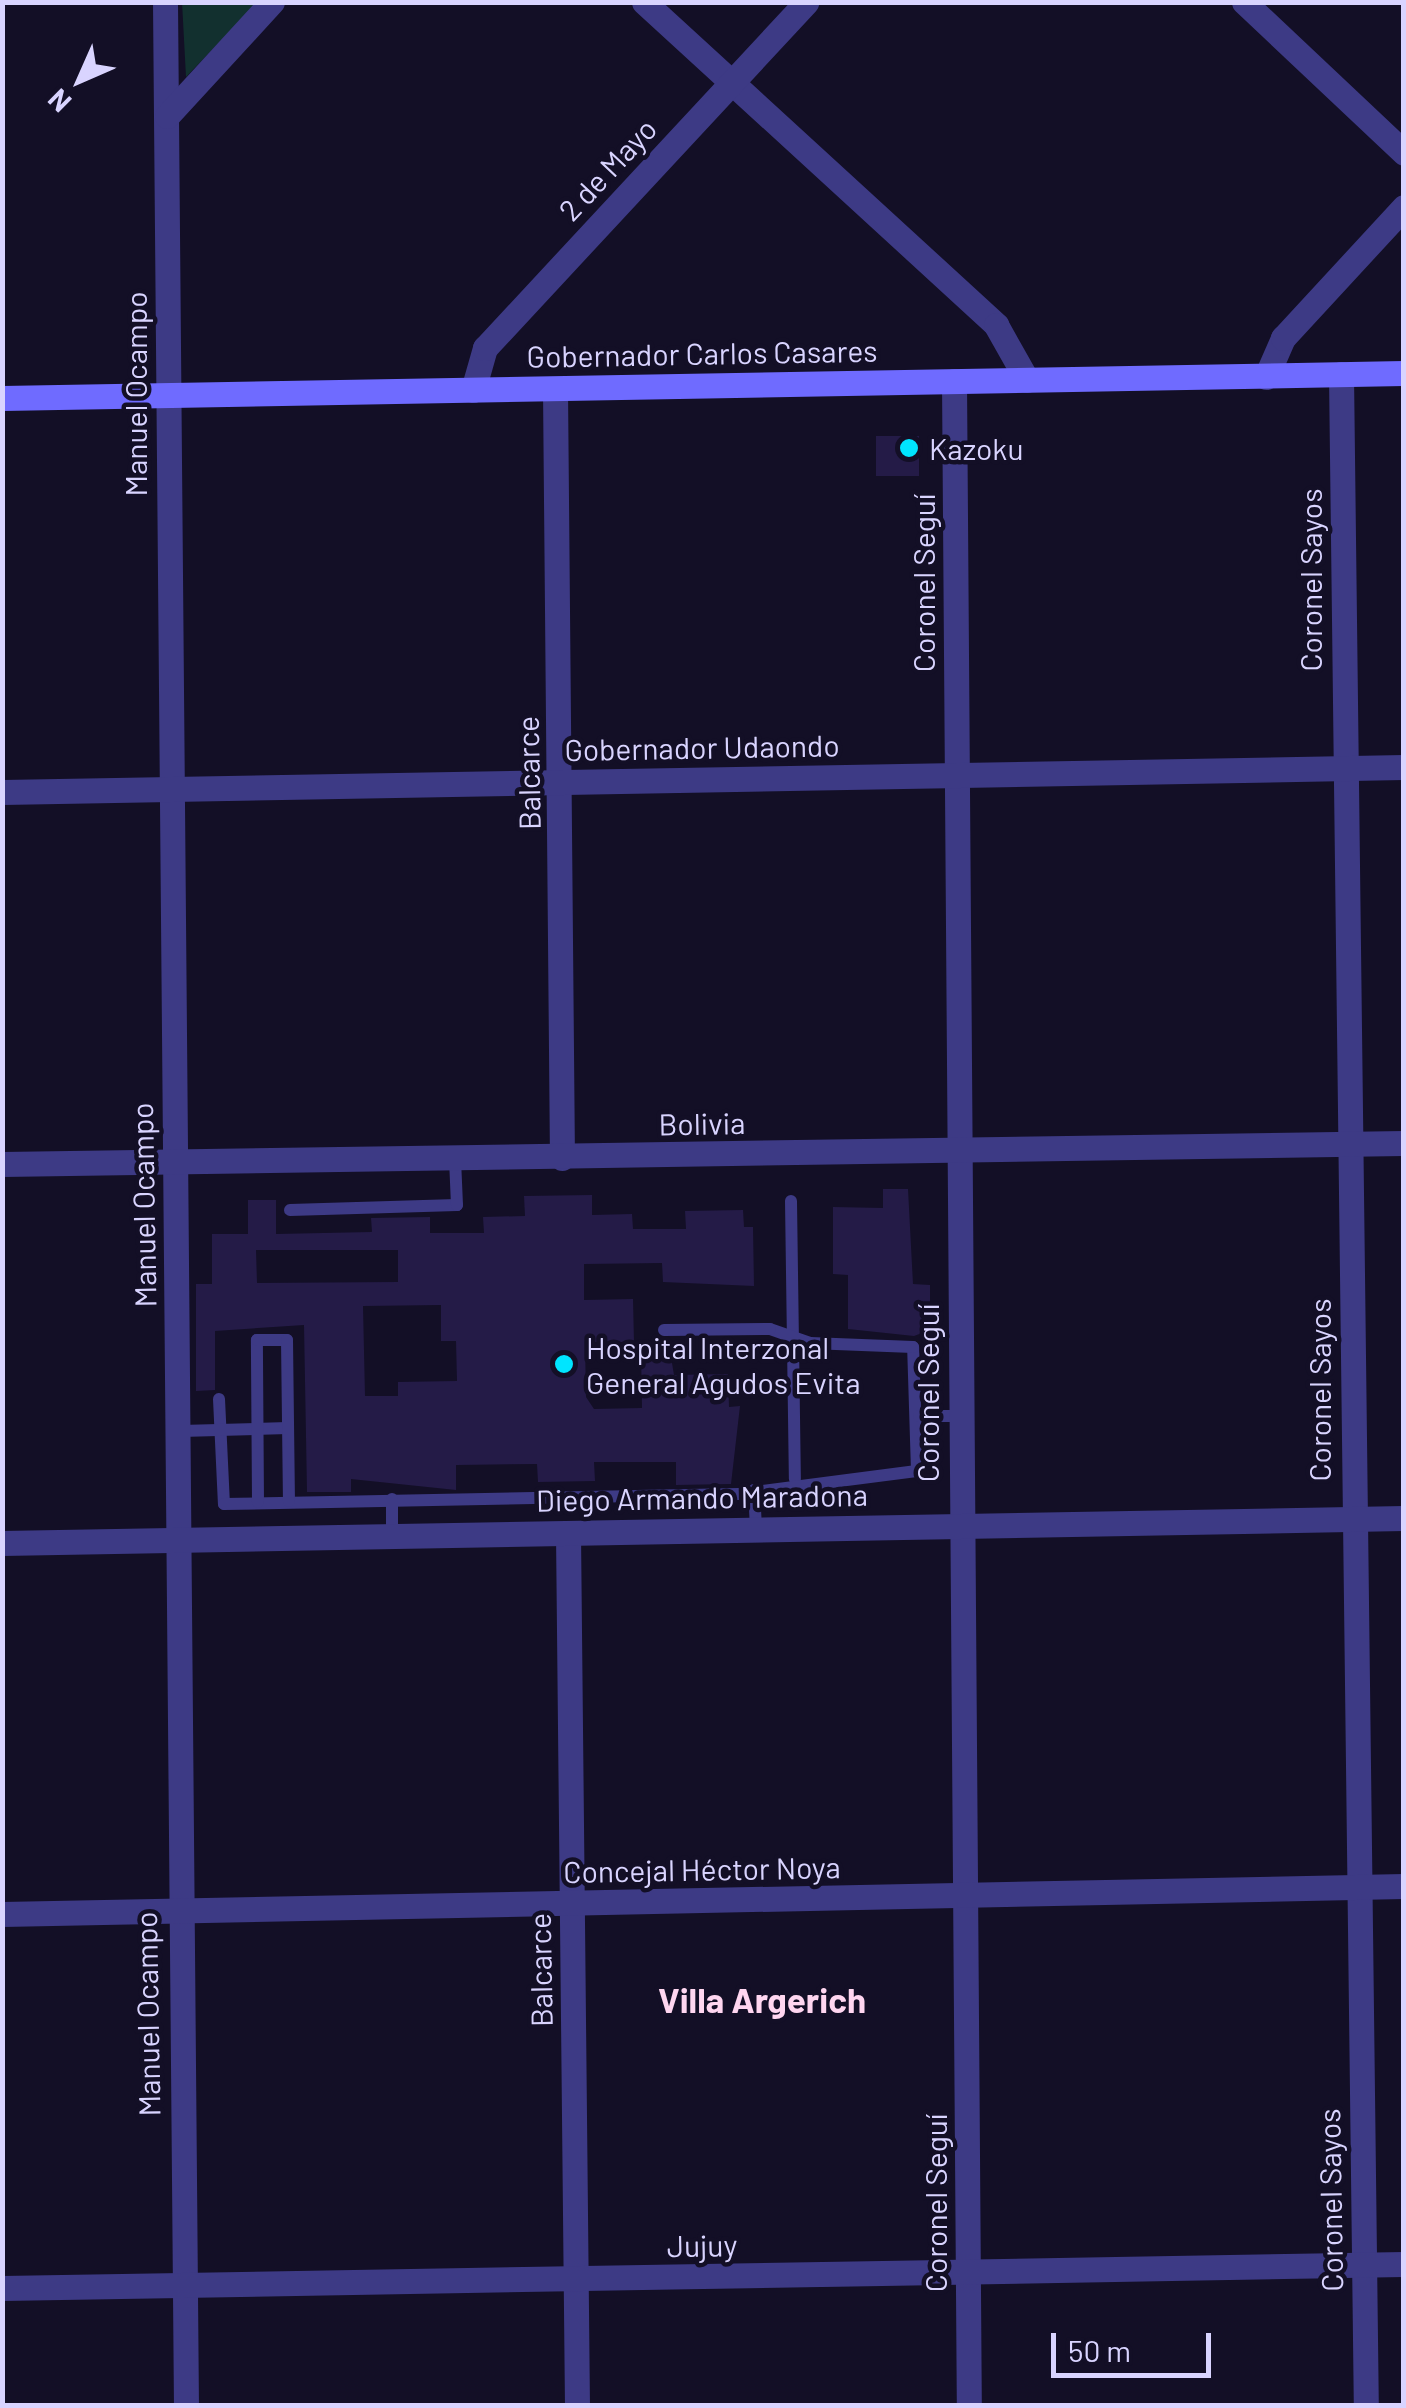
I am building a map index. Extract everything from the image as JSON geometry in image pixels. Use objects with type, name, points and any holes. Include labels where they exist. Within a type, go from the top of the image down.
[{"type":"street","name":"Manuel Ocampo","points":[[165,2],[166,788],[181,1431],[177,1912],[186,2406]]},
{"type":"street","points":[[166,116],[272,2]]},
{"type":"street","points":[[644,2],[996,325],[1026,380]]},
{"type":"street","name":"2 de Mayo","points":[[473,390],[484,348],[806,2]]},
{"type":"street","points":[[1244,2],[1404,153]]},
{"type":"street","points":[[1266,376],[1284,338],[1404,207]]},
{"type":"street","name":"Gobernador Carlos Casares","points":[[2,398],[1404,373]]},
{"type":"street","name":"Coronel Sayos","points":[[1341,374],[1352,1519],[1366,2406]]},
{"type":"street","name":"Coronel Seguí","points":[[954,381],[969,2406]]},
{"type":"street","name":"Balcarce","points":[[555,388],[562,782],[562,1158]]},
{"type":"street","name":"Gobernador Udaondo","points":[[2,792],[1404,767]]},
{"type":"street","name":"Bolivia","points":[[2,1164],[1404,1143]]},
{"type":"street","name":"Diego Armando Maradona","points":[[2,1543],[1404,1518]]},
{"type":"street","name":"Balcarce","points":[[568,1533],[577,2406]]},
{"type":"street","name":"Concejal Héctor Noya","points":[[2,1914],[1404,1886]]},
{"type":"street","name":"Jujuy","points":[[2,2288],[1404,2264]]},
{"type":"lane","points":[[290,1210],[458,1204],[455,1160]]},
{"type":"lane","points":[[791,1200],[796,1479]]},
{"type":"lane","points":[[219,1399],[221,1503],[754,1490],[796,1479],[911,1476],[918,1416],[913,1347],[664,1330]]},
{"type":"lane","points":[[258,1502],[257,1340],[286,1340],[289,1501]]},
{"type":"lane","points":[[918,1416],[959,1416]]},
{"type":"lane","points":[[181,1431],[288,1428]]},
{"type":"lane","points":[[754,1490],[756,1527]]},
{"type":"lane","points":[[392,1499],[392,1535]]},
{"type":"green space","points":[[182,2],[257,3],[186,77]]},
{"type":"building","points":[[876,436],[919,436],[919,476],[876,476]]},
{"type":"building","points":[[883,1189],[908,1189],[913,1284],[930,1285],[930,1330],[914,1336],[848,1329],[848,1275],[833,1274],[833,1207],[883,1208]]},
{"type":"building","points":[[592,1195],[592,1215],[632,1214],[633,1229],[686,1229],[685,1211],[743,1210],[744,1227],[753,1227],[754,1286],[663,1282],[662,1263],[584,1264],[584,1300],[633,1299],[634,1342],[585,1342],[586,1397],[594,1409],[642,1408],[641,1351],[670,1351],[674,1375],[728,1374],[729,1407],[740,1406],[731,1484],[676,1485],[676,1462],[594,1462],[595,1481],[538,1482],[537,1464],[456,1465],[456,1490],[351,1479],[351,1492],[307,1492],[304,1325],[215,1331],[215,1390],[196,1391],[196,1284],[212,1284],[212,1234],[248,1234],[248,1200],[276,1200],[276,1234],[372,1232],[371,1218],[430,1217],[430,1233],[484,1233],[483,1217],[525,1216],[524,1196]],"holes":[[[256,1250],[398,1250],[398,1282],[257,1283]],[[441,1305],[441,1341],[456,1341],[457,1381],[398,1382],[398,1396],[365,1396],[363,1306]]]},
{"type":"place","name":"Kazoku","points":[[909,448]]},
{"type":"place","name":"Hospital Interzonal General Agudos Evita","points":[[564,1364]]},
{"type":"district","name":"Villa Argerich","points":[[762,1999]]}]
